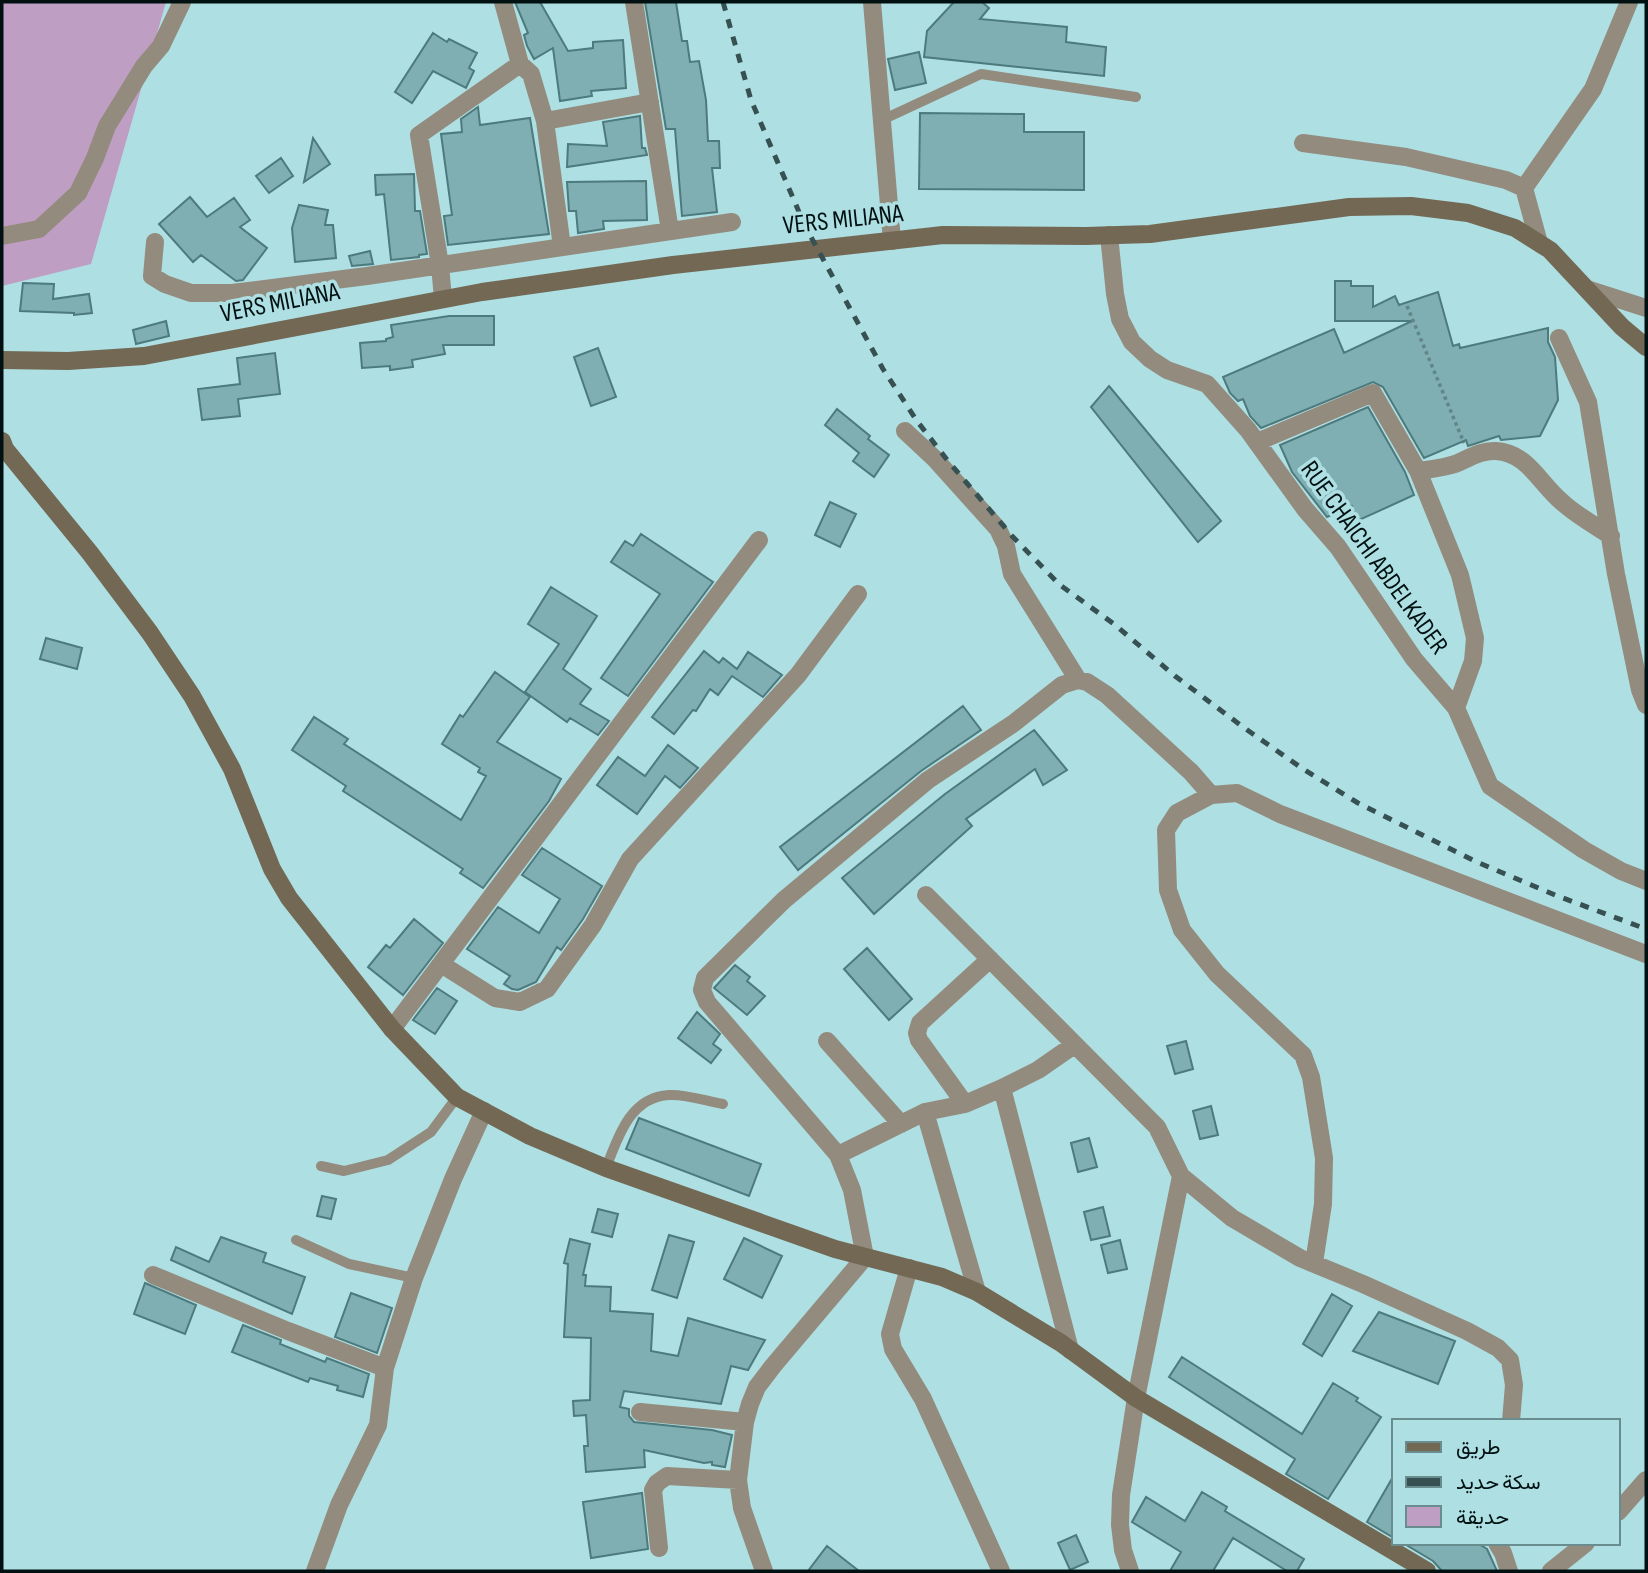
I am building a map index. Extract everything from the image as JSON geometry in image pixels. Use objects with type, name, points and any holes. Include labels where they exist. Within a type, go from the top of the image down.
[{"type":"street","points":[[2,236],[39,229],[78,193],[107,126],[144,66],[161,46],[182,2]]},
{"type":"street","points":[[503,2],[520,64],[531,74],[545,121],[562,247]]},
{"type":"street","points":[[634,2],[670,231]]},
{"type":"street","points":[[872,2],[892,241]]},
{"type":"street","points":[[1524,188],[1593,89],[1629,2]]},
{"type":"street","points":[[443,299],[419,135],[520,64]]},
{"type":"street","points":[[545,121],[650,102]]},
{"type":"street","points":[[1303,143],[1406,157],[1506,180],[1524,188]]},
{"type":"street","points":[[1524,188],[1539,243]]},
{"type":"street","name":"VERS MILIANA","points":[[2,360],[68,361],[144,355],[482,292],[673,265],[943,235],[1109,235],[1164,232],[1349,207],[1411,206],[1468,213],[1515,228],[1550,250],[1622,327],[1646,347]]},
{"type":"street","points":[[155,242],[152,276],[165,284],[191,293],[232,293],[732,222]]},
{"type":"street","name":"RUE CHAICHI ABDELKADER","points":[[1109,235],[1115,294],[1121,319],[1132,342],[1167,370],[1207,384],[1257,442],[1305,509],[1338,547],[1414,659],[1456,708],[1490,786],[1584,850],[1621,871],[1646,881]]},
{"type":"street","points":[[1587,289],[1646,308]]},
{"type":"street","points":[[1559,338],[1588,402],[1640,690],[1646,705]]},
{"type":"street","points":[[1257,442],[1373,393],[1418,471],[1460,575],[1475,638],[1474,662],[1456,708]]},
{"type":"street","points":[[905,432],[934,458],[998,529],[1006,546],[1012,574],[1078,680]]},
{"type":"street","points":[[2,441],[5,449],[120,593],[192,696],[232,769],[272,869],[289,898],[393,1029],[457,1097],[530,1136],[606,1168],[835,1249],[942,1277],[977,1292],[1025,1320],[1136,1398],[1427,1571]]},
{"type":"street","points":[[1418,471],[1453,465],[1478,453],[1495,451],[1517,456],[1531,467],[1549,491],[1564,504],[1611,536]]},
{"type":"street","points":[[393,1029],[759,540]]},
{"type":"street","points":[[441,964],[495,998],[520,1002],[547,989],[593,925],[630,859],[798,675],[858,594]]},
{"type":"street","points":[[865,1256],[852,1190],[838,1155],[708,1002],[702,990],[705,978],[784,900],[928,780],[1014,723],[1062,685],[1078,680],[1087,682],[1107,695],[1191,772],[1211,795]]},
{"type":"street","points":[[1314,1263],[1323,1204],[1324,1158],[1311,1077],[1303,1055],[1217,974],[1182,930],[1168,890],[1166,830],[1177,813],[1211,795],[1237,793],[1280,814],[1646,954]]},
{"type":"street","points":[[926,895],[1157,1127],[1181,1176],[1232,1217],[1300,1258],[1467,1331],[1498,1348],[1510,1360],[1514,1385],[1511,1419]]},
{"type":"street","points":[[965,1104],[919,1040],[917,1033],[920,1023],[990,959]]},
{"type":"street","points":[[827,1041],[901,1124]]},
{"type":"street","points":[[838,1155],[925,1112],[965,1104],[1002,1088],[1038,1070],[1074,1045]]},
{"type":"street","points":[[1002,1088],[1070,1350]]},
{"type":"street","points":[[315,1571],[340,1505],[378,1425],[386,1368],[414,1278],[484,1111]]},
{"type":"street","points":[[925,1112],[977,1292]]},
{"type":"street","points":[[1130,1571],[1123,1550],[1120,1525],[1121,1494],[1136,1398],[1181,1176]]},
{"type":"street","points":[[764,1571],[742,1508],[738,1480],[745,1422],[757,1387],[865,1256]]},
{"type":"street","points":[[909,1268],[890,1334],[893,1349],[923,1399],[1001,1571]]},
{"type":"street","points":[[153,1275],[386,1368]]},
{"type":"street","points":[[640,1412],[745,1422]]},
{"type":"street","points":[[659,1548],[653,1490],[657,1483],[667,1476],[738,1480]]},
{"type":"street","points":[[1620,1510],[1646,1480]]},
{"type":"street","points":[[1498,1545],[1509,1571]]},
{"type":"street","points":[[1551,1571],[1584,1545]]},
{"type":"lane","points":[[882,120],[981,74],[1136,97]]},
{"type":"lane","points":[[606,1168],[623,1124],[648,1099],[670,1095],[723,1104]]},
{"type":"lane","points":[[321,1166],[344,1171],[388,1160],[431,1132],[457,1097]]},
{"type":"lane","points":[[296,1240],[349,1264],[414,1278]]},
{"type":"path","points":[[1407,306],[1470,457]]},
{"type":"green space","points":[[2,2],[166,2],[91,264],[2,286]]},
{"type":"building","points":[[515,2],[540,2],[568,51],[593,48],[593,42],[623,40],[626,88],[591,91],[592,96],[560,101],[553,48],[534,59],[524,35],[528,33]]},
{"type":"building","points":[[645,2],[676,2],[682,41],[687,41],[690,62],[699,61],[706,100],[708,141],[719,141],[720,168],[712,168],[717,212],[682,216],[675,129],[666,129]]},
{"type":"building","points":[[954,2],[982,2],[989,8],[980,19],[1067,27],[1066,42],[1106,47],[1104,76],[924,57],[927,31]]},
{"type":"building","points":[[433,33],[447,42],[449,39],[477,53],[469,68],[474,71],[466,88],[433,71],[412,103],[395,92]]},
{"type":"building","points":[[919,52],[926,83],[895,90],[888,59]]},
{"type":"building","points":[[478,107],[480,125],[530,118],[549,234],[448,245],[444,216],[452,215],[441,134],[462,132],[461,119]]},
{"type":"building","points":[[920,113],[1024,114],[1024,132],[1084,132],[1084,190],[919,189]]},
{"type":"building","points":[[640,116],[642,148],[645,148],[647,155],[567,167],[568,144],[607,146],[603,122]]},
{"type":"building","points":[[313,138],[330,164],[304,182]]},
{"type":"building","points":[[281,158],[293,176],[269,193],[256,176]]},
{"type":"building","points":[[414,174],[415,211],[420,211],[427,254],[391,260],[384,194],[376,195],[375,175]]},
{"type":"building","points":[[646,181],[647,220],[603,221],[604,229],[578,233],[576,211],[569,211],[567,182]]},
{"type":"building","points":[[190,197],[207,217],[234,198],[250,220],[240,227],[267,248],[243,280],[236,281],[201,255],[193,262],[159,224]]},
{"type":"building","points":[[299,205],[328,210],[325,225],[333,225],[336,258],[295,262],[292,228]]},
{"type":"building","points":[[370,251],[373,264],[352,266],[349,256]]},
{"type":"building","points":[[1335,281],[1351,281],[1351,286],[1373,286],[1373,307],[1395,296],[1399,305],[1438,292],[1453,346],[1459,344],[1460,348],[1548,328],[1548,342],[1555,357],[1558,400],[1540,436],[1501,440],[1499,436],[1468,446],[1466,440],[1424,458],[1383,387],[1373,382],[1261,428],[1250,416],[1243,399],[1238,401],[1230,393],[1223,377],[1334,329],[1344,353],[1412,321],[1335,321]]},
{"type":"building","points":[[23,283],[54,284],[53,299],[89,294],[92,313],[74,315],[20,311]]},
{"type":"building","points":[[449,316],[494,316],[494,345],[443,345],[445,354],[412,360],[413,367],[390,370],[390,366],[362,368],[360,343],[386,341],[393,337],[391,325]]},
{"type":"building","points":[[166,321],[169,336],[136,344],[133,330]]},
{"type":"building","points":[[598,348],[616,397],[591,406],[574,357]]},
{"type":"building","points":[[275,353],[280,394],[238,399],[240,416],[202,420],[198,389],[240,384],[237,358]]},
{"type":"building","points":[[1109,386],[1221,521],[1198,542],[1091,407]]},
{"type":"building","points":[[1368,407],[1405,472],[1414,495],[1357,521],[1352,506],[1327,517],[1292,472],[1280,445]]},
{"type":"building","points":[[837,409],[889,455],[874,477],[853,461],[859,453],[825,425]]},
{"type":"building","points":[[830,502],[856,514],[840,547],[815,535]]},
{"type":"building","points":[[641,534],[713,582],[628,696],[601,678],[660,594],[611,562],[625,541],[633,546]]},
{"type":"building","points":[[551,587],[597,616],[563,669],[591,689],[580,704],[609,721],[598,735],[570,718],[567,722],[525,692],[559,644],[528,624]]},
{"type":"building","points":[[46,638],[82,648],[77,669],[40,659]]},
{"type":"building","points":[[704,651],[719,663],[723,658],[737,669],[748,652],[782,675],[763,697],[732,676],[718,695],[710,689],[696,711],[693,710],[674,734],[652,717]]},
{"type":"building","points":[[495,672],[530,697],[497,742],[561,779],[549,801],[483,888],[460,873],[463,869],[343,791],[346,786],[292,750],[314,717],[348,739],[344,744],[461,820],[486,776],[478,772],[480,768],[442,744],[460,715],[463,717]]},
{"type":"building","points":[[963,706],[981,730],[921,771],[798,870],[780,847]]},
{"type":"building","points":[[1034,730],[1067,770],[1043,785],[1035,769],[966,819],[972,826],[874,914],[842,878],[945,794]]},
{"type":"building","points":[[668,745],[698,768],[680,788],[665,776],[637,814],[597,785],[618,757],[645,776]]},
{"type":"building","points":[[542,848],[602,886],[583,919],[561,950],[557,947],[536,982],[518,990],[512,989],[504,984],[510,976],[467,949],[498,907],[539,933],[560,899],[522,875]]},
{"type":"building","points":[[414,919],[443,943],[403,995],[368,967],[386,945],[390,948]]},
{"type":"building","points":[[867,948],[912,999],[889,1020],[844,969]]},
{"type":"building","points":[[735,965],[750,977],[747,981],[765,996],[747,1015],[714,988]]},
{"type":"building","points":[[437,988],[457,1001],[435,1034],[413,1020]]},
{"type":"building","points":[[697,1012],[720,1034],[713,1044],[721,1050],[711,1063],[678,1038]]},
{"type":"building","points":[[1186,1041],[1193,1069],[1175,1074],[1167,1046]]},
{"type":"building","points":[[1211,1106],[1218,1135],[1200,1139],[1193,1111]]},
{"type":"building","points":[[639,1118],[761,1164],[749,1196],[626,1149]]},
{"type":"building","points":[[1089,1138],[1097,1167],[1078,1172],[1071,1143]]},
{"type":"building","points":[[322,1196],[336,1199],[331,1219],[317,1216]]},
{"type":"building","points":[[1103,1207],[1110,1236],[1091,1240],[1084,1212]]},
{"type":"building","points":[[598,1209],[618,1214],[612,1237],[592,1232]]},
{"type":"building","points":[[669,1235],[694,1242],[677,1298],[652,1290]]},
{"type":"building","points":[[221,1237],[266,1253],[263,1262],[305,1277],[292,1314],[171,1260],[176,1247],[209,1262]]},
{"type":"building","points":[[744,1238],[782,1256],[762,1298],[724,1279]]},
{"type":"building","points":[[570,1239],[590,1244],[583,1275],[586,1275],[585,1286],[611,1287],[610,1311],[653,1314],[651,1351],[678,1356],[688,1318],[765,1340],[748,1370],[731,1366],[721,1404],[624,1391],[620,1407],[629,1409],[629,1416],[634,1422],[712,1430],[732,1435],[725,1467],[712,1465],[712,1462],[704,1463],[644,1450],[645,1467],[586,1472],[586,1415],[574,1416],[573,1401],[590,1400],[591,1338],[564,1337],[568,1264],[564,1263]]},
{"type":"building","points":[[1120,1240],[1127,1269],[1108,1273],[1101,1245]]},
{"type":"building","points":[[145,1283],[196,1305],[185,1334],[134,1314]]},
{"type":"building","points":[[351,1293],[392,1308],[377,1353],[335,1337]]},
{"type":"building","points":[[1332,1294],[1352,1306],[1322,1356],[1303,1344]]},
{"type":"building","points":[[1379,1312],[1455,1341],[1438,1384],[1353,1351]]},
{"type":"building","points":[[243,1325],[281,1340],[280,1344],[325,1362],[327,1358],[369,1374],[363,1397],[337,1390],[338,1386],[310,1378],[308,1382],[232,1352]]},
{"type":"building","points":[[1182,1357],[1302,1434],[1333,1383],[1358,1398],[1356,1401],[1381,1417],[1328,1499],[1286,1474],[1295,1459],[1169,1377]]},
{"type":"building","points":[[1392,1478],[1392,1537],[1367,1522]]},
{"type":"building","points":[[1202,1492],[1227,1507],[1225,1511],[1304,1559],[1297,1571],[1287,1571],[1233,1538],[1213,1571],[1170,1571],[1181,1552],[1132,1522],[1146,1497],[1185,1521]]},
{"type":"building","points":[[642,1493],[648,1549],[591,1558],[583,1502]]},
{"type":"building","points":[[1076,1535],[1088,1562],[1070,1570],[1058,1543]]},
{"type":"building","points":[[1406,1545],[1480,1545],[1487,1549],[1497,1571],[1442,1571],[1433,1561]]},
{"type":"building","points":[[827,1546],[859,1571],[808,1571]]},
{"type":"railway","points":[[723,2],[751,100],[805,226],[883,369],[917,421],[948,461],[1012,536],[1060,585],[1114,624],[1175,676],[1243,727],[1358,803],[1477,862],[1646,929]]}]
